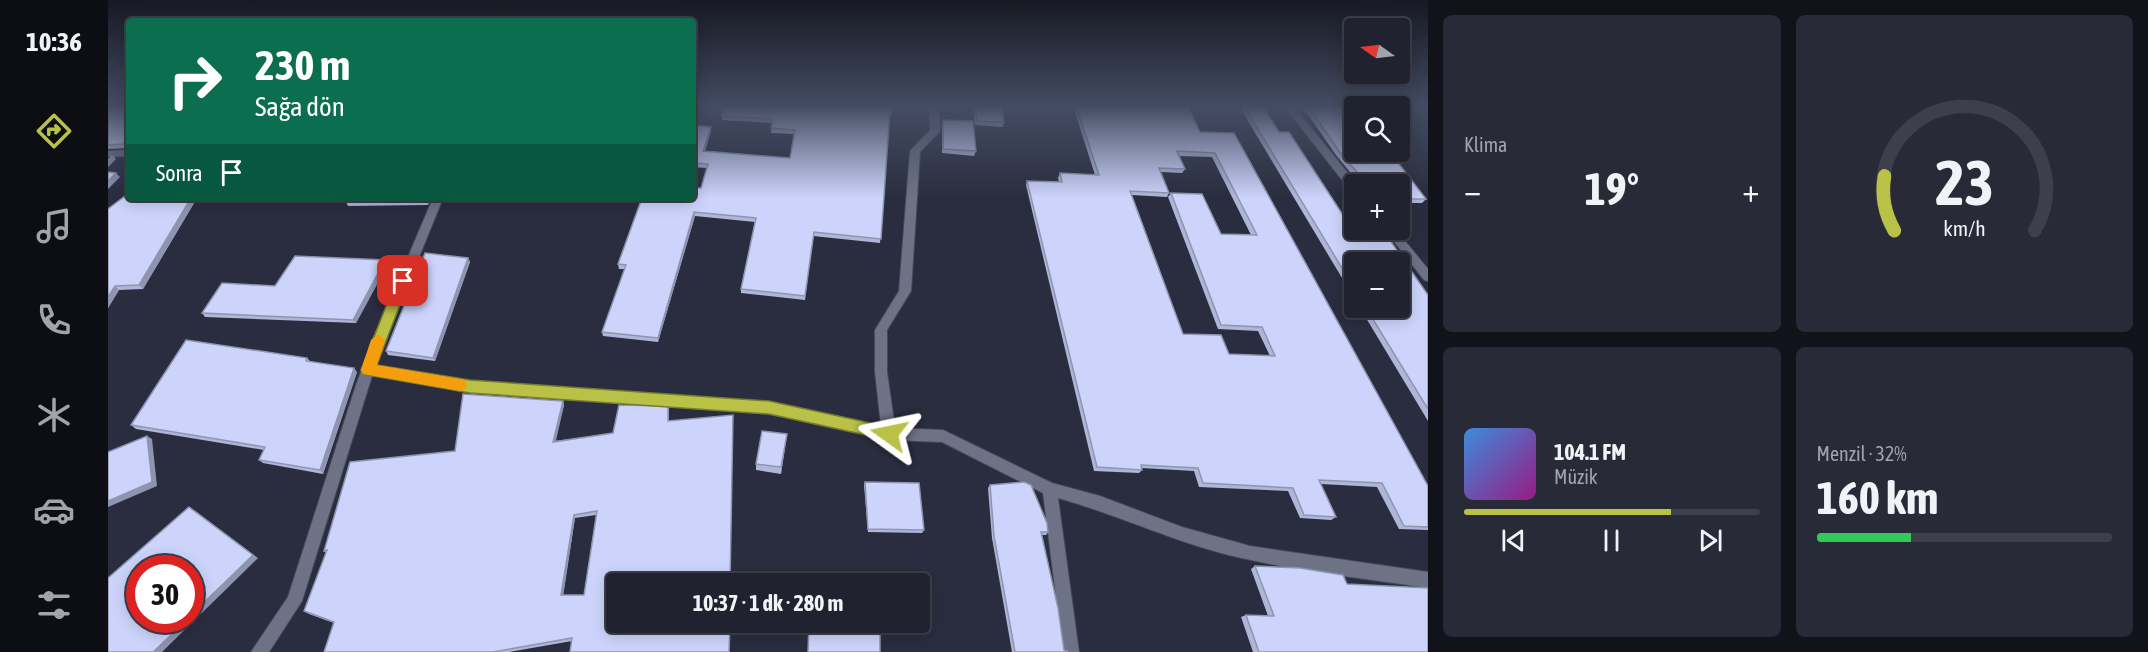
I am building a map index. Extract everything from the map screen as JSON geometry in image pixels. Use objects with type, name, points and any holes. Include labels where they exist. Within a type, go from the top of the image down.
[{"type":"street","points":[[889,434],[881,372],[881,330],[905,291],[915,151],[930,136]]},
{"type":"street","points":[[1312,136],[1344,176]]},
{"type":"street","points":[[108,154],[126,153]]},
{"type":"street","points":[[259,652],[294,601],[343,443],[377,344],[437,201]]},
{"type":"street","points":[[1398,240],[1428,277]]},
{"type":"street","points":[[368,370],[470,386],[769,408],[889,434],[943,436],[1050,489],[1100,503],[1182,534],[1250,553],[1428,580]]},
{"type":"street","points":[[1050,489],[1071,652]]},
{"type":"building","points":[[108,136],[126,136],[123,144],[108,145]]},
{"type":"building","points":[[696,136],[708,136],[703,151],[790,158],[794,136],[888,136],[881,239],[814,232],[805,296],[741,289],[756,218],[694,212],[658,338],[602,332],[626,265],[618,264],[641,201],[696,201],[696,188],[701,188],[708,164],[696,163]]},
{"type":"building","points":[[943,136],[975,136],[976,151],[943,149]]},
{"type":"building","points":[[1086,136],[1236,136],[1428,486],[1428,527],[1404,526],[1382,483],[1319,480],[1336,517],[1304,515],[1293,488],[1203,483],[1198,468],[1141,465],[1142,470],[1097,467],[1027,181],[1062,182],[1060,173],[1099,175]],"holes":[[[1177,151],[1215,153],[1257,235],[1221,234],[1202,194],[1171,193],[1221,325],[1262,327],[1275,356],[1229,354],[1221,335],[1183,334],[1130,191],[1169,193],[1159,168],[1185,169]]]},
{"type":"building","points":[[1262,136],[1292,136],[1344,217],[1344,240],[1390,240],[1398,252],[1344,252],[1344,271]]},
{"type":"building","points":[[1329,136],[1344,136],[1344,157],[1339,151]]},
{"type":"building","points":[[1348,162],[1398,162],[1407,174],[1359,174]]},
{"type":"building","points":[[108,172],[116,173],[108,181]]},
{"type":"building","points":[[1410,178],[1426,199],[1410,199]]},
{"type":"building","points":[[126,195],[126,201],[189,201],[139,285],[115,286],[108,297],[108,209]]},
{"type":"building","points":[[346,201],[425,201],[346,202]]},
{"type":"building","points":[[425,253],[468,258],[433,358],[386,351]]},
{"type":"building","points":[[295,256],[385,260],[353,320],[202,313],[222,283],[275,286]]},
{"type":"building","points":[[1410,269],[1428,295],[1428,409],[1372,318],[1410,318]]},
{"type":"building","points":[[186,340],[307,358],[306,361],[354,368],[320,470],[259,460],[265,447],[131,425]]},
{"type":"building","points":[[463,394],[563,401],[553,442],[613,433],[619,405],[668,406],[668,421],[733,415],[730,573],[606,573],[606,633],[730,633],[729,652],[570,652],[572,638],[493,652],[324,652],[334,622],[304,611],[327,550],[324,551],[350,462],[455,451]],"holes":[[[597,511],[584,595],[561,595],[574,515]]]},
{"type":"building","points":[[762,431],[787,434],[781,467],[756,464]]},
{"type":"building","points":[[147,436],[152,482],[108,501],[108,452]]},
{"type":"building","points":[[865,482],[919,483],[924,530],[868,529]]},
{"type":"building","points":[[1024,482],[1031,485],[1047,523],[1048,532],[1041,532],[1058,608],[1064,650],[1068,652],[1015,652],[994,536],[990,485]]},
{"type":"building","points":[[189,507],[253,555],[204,602],[204,555],[134,555]]},
{"type":"building","points":[[126,562],[126,633],[173,633],[153,652],[108,652],[108,578]]},
{"type":"building","points":[[1255,566],[1300,568],[1343,575],[1347,584],[1428,588],[1428,652],[1259,652],[1246,615],[1274,616]]},
{"type":"building","points":[[809,633],[880,633],[880,652],[808,652]]},
{"type":"slow traffic","points":[[378,340],[368,370],[460,385]]},
{"type":"route","points":[[403,281],[368,370],[470,386],[769,408],[889,434]]}]
